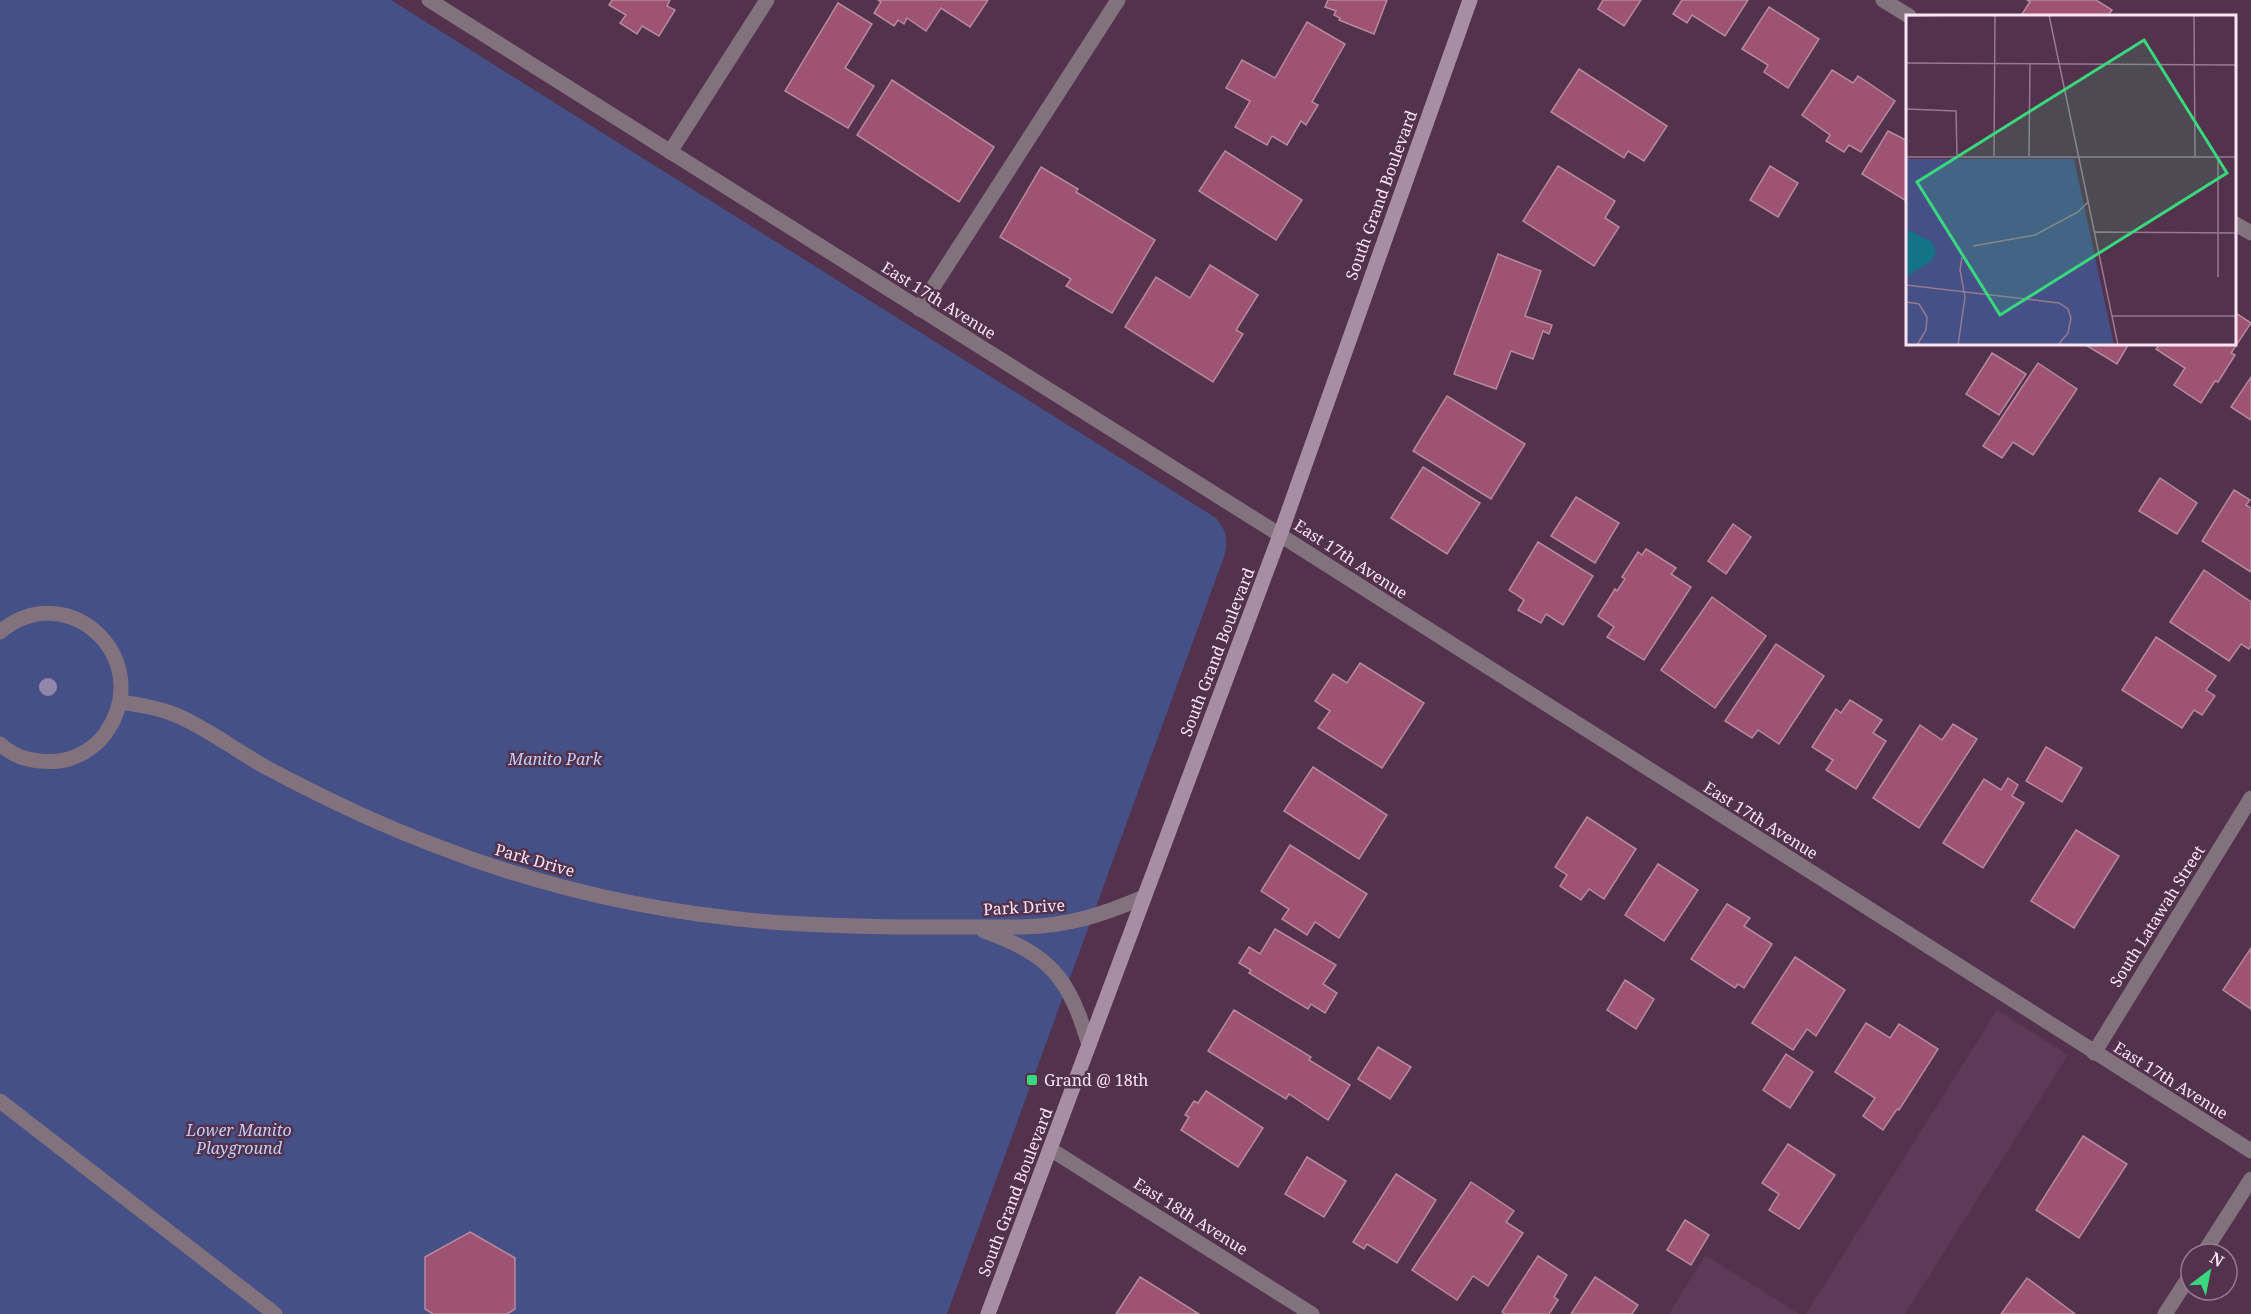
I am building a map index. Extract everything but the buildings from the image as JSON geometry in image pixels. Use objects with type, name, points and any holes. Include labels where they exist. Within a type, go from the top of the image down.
[{"type":"main road","name":"South Grand Boulevard","points":[[988,1314],[1280,535],[1470,0]]},
{"type":"street","name":"East 17th Avenue","points":[[429,0],[1280,535],[2251,1151]]},
{"type":"street","points":[[670,152],[767,0]]},
{"type":"street","points":[[919,309],[1118,0]]},
{"type":"street","points":[[1883,0],[1907,15]]},
{"type":"street","points":[[2236,224],[2251,233]]},
{"type":"street","points":[[0,632],[9,624],[28,616],[50,614],[71,617],[90,626],[106,641],[117,660],[122,680],[121,702],[114,722],[102,739],[85,753],[65,760],[44,762],[23,758],[0,744]]},
{"type":"street","name":"Park Drive","points":[[121,702],[148,706],[179,716],[294,782],[383,825],[480,863],[571,889],[622,900],[734,918],[830,925],[972,927],[1058,925],[1095,916],[1144,897]]},
{"type":"street","name":"South Latawah Street","points":[[2094,1053],[2251,798]]},
{"type":"street","name":"Park Drive","points":[[972,927],[1021,947],[1058,974],[1074,1000],[1089,1045]]},
{"type":"street","points":[[0,1101],[275,1314]]},
{"type":"street","name":"East 18th Avenue","points":[[1050,1149],[1312,1314]]},
{"type":"street","points":[[2211,1242],[2251,1179]]},
{"type":"street","points":[[2165,1314],[2179,1292]]},
{"type":"shaded area","points":[[1997,1010],[2068,1055],[1905,1314],[1806,1314]]},
{"type":"shaded area","points":[[1705,1255],[1799,1314],[1669,1314]]},
{"type":"green space","name":"Manito Park","points":[[0,0],[391,0],[1219,522],[1225,534],[1225,554],[947,1314],[0,1314]]},
{"type":"place","name":"Grand @ 18th","points":[[1032,1080]]},
{"type":"park label","name":"Lower Manito Playground","points":[[239,1139]]}]
